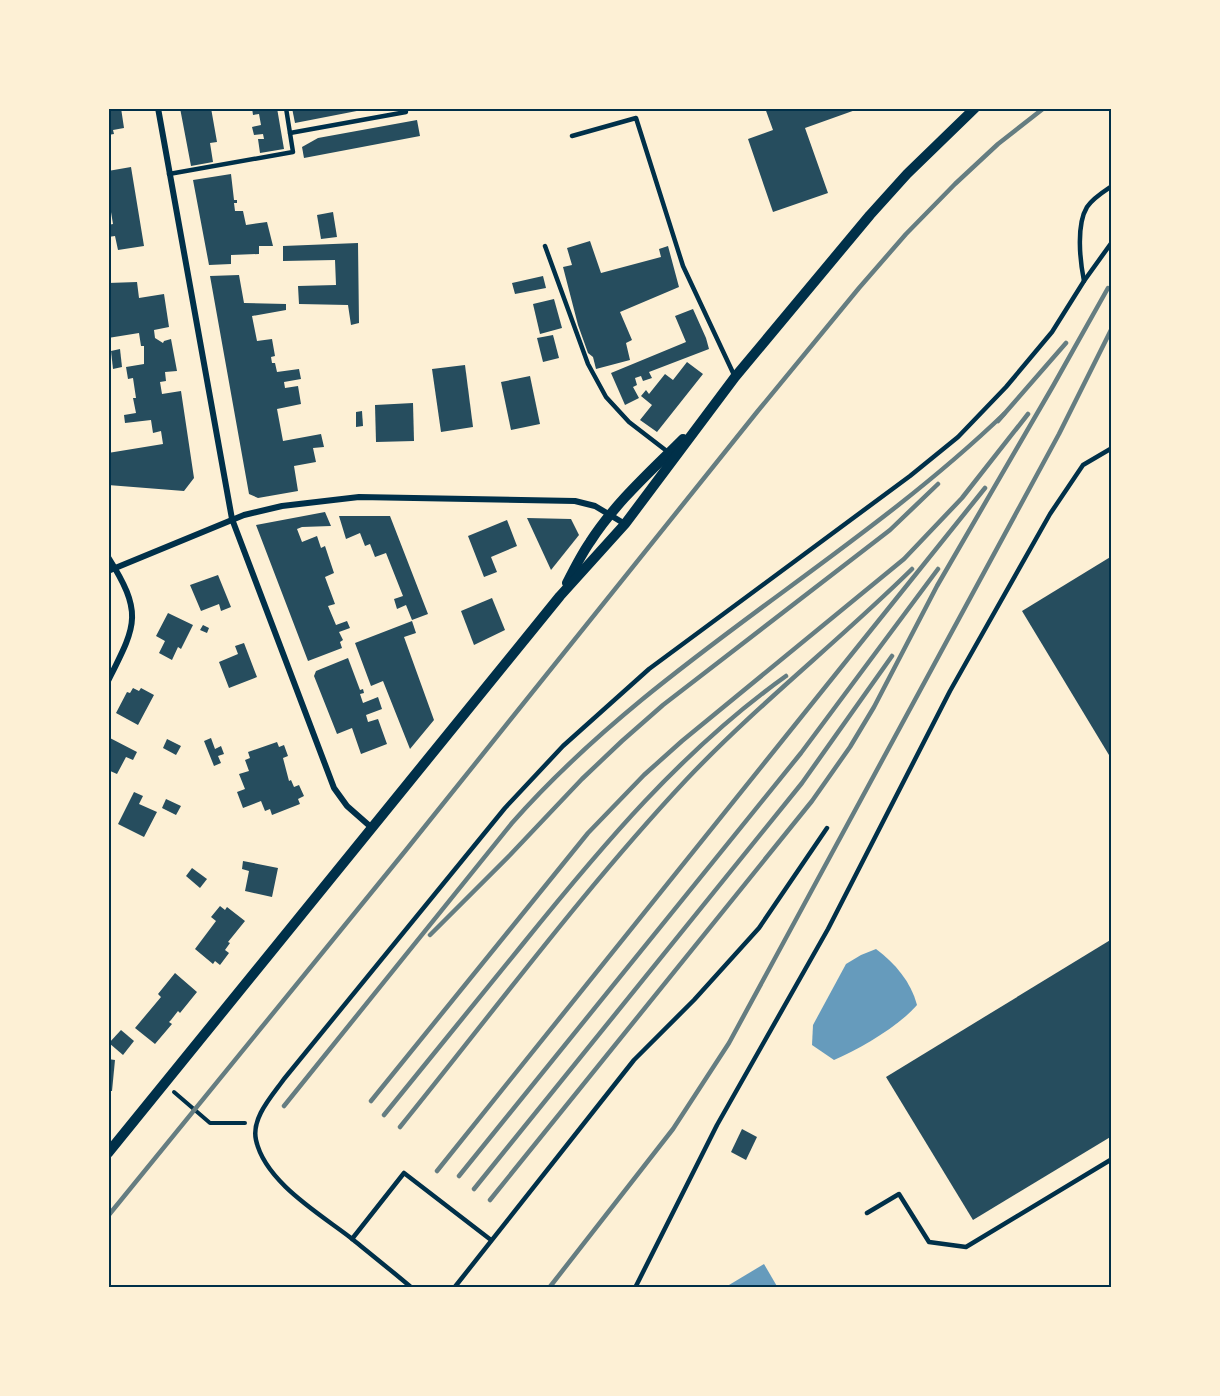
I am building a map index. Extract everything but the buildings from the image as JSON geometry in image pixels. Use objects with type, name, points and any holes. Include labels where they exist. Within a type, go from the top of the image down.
[{"type":"street","points":[[158,108],[232,519],[334,788],[346,806],[373,829]]},
{"type":"street","points":[[108,1153],[560,596],[625,524],[673,455],[735,377],[870,215],[907,174],[975,108]]},
{"type":"street","points":[[560,596],[584,552],[610,514],[630,491],[673,455]]},
{"type":"street","points":[[112,570],[232,519],[282,506],[359,497],[575,501],[595,506],[625,524]]},
{"type":"street","points":[[108,557],[112,570],[131,602],[133,625],[108,681]]},
{"type":"lane","points":[[170,174],[293,152],[286,108]]},
{"type":"lane","points":[[290,133],[406,112]]},
{"type":"lane","points":[[573,136],[636,118],[683,266],[735,377]]},
{"type":"lane","points":[[1084,281],[1080,262],[1081,231],[1086,208],[1096,197],[1112,186]]},
{"type":"lane","points":[[412,1288],[296,1195],[277,1177],[264,1159],[256,1139],[257,1124],[264,1106],[504,808],[563,746],[649,669],[910,476],[958,437],[1006,387],[1052,332],[1112,242]]},
{"type":"lane","points":[[545,246],[588,364],[606,397],[629,422],[673,455]]},
{"type":"lane","points":[[635,1288],[713,1132],[828,929],[950,691],[1038,534],[1083,465],[1112,448]]},
{"type":"lane","points":[[454,1288],[634,1060],[694,1000],[759,928],[827,828]]},
{"type":"lane","points":[[867,1213],[899,1194],[929,1242],[966,1247],[1112,1159]]},
{"type":"lane","points":[[352,1239],[404,1173],[491,1240]]},
{"type":"path","points":[[166,1083],[210,1123],[257,1124]]},
{"type":"water","points":[[876,949],[890,960],[901,974],[911,989],[917,1005],[879,1036],[834,1060],[812,1045],[813,1025],[846,964]]},
{"type":"water","points":[[764,1264],[778,1288],[724,1288]]},
{"type":"railway","points":[[108,1216],[859,288],[906,234],[955,184],[998,144],[1044,108]]},
{"type":"railway","points":[[490,1200],[812,801],[850,747],[874,707],[937,586],[1108,288]]},
{"type":"railway","points":[[549,1288],[673,1129],[729,1043],[1059,434],[1112,328]]},
{"type":"railway","points":[[998,421],[1066,343]]},
{"type":"railway","points":[[284,1106],[512,823],[568,765],[627,712],[689,662],[882,518],[1004,414]]},
{"type":"railway","points":[[371,1101],[588,833],[644,775],[682,741],[904,559],[962,498],[1028,414]]},
{"type":"railway","points":[[430,935],[622,741],[663,705],[890,530],[938,484]]},
{"type":"railway","points":[[437,1171],[985,488]]},
{"type":"railway","points":[[400,1127],[575,907],[648,821],[713,752],[912,569]]},
{"type":"railway","points":[[459,1176],[801,753],[938,569]]},
{"type":"railway","points":[[474,1189],[802,783],[892,656]]},
{"type":"railway","points":[[384,1115],[613,836],[712,735],[786,676]]}]
